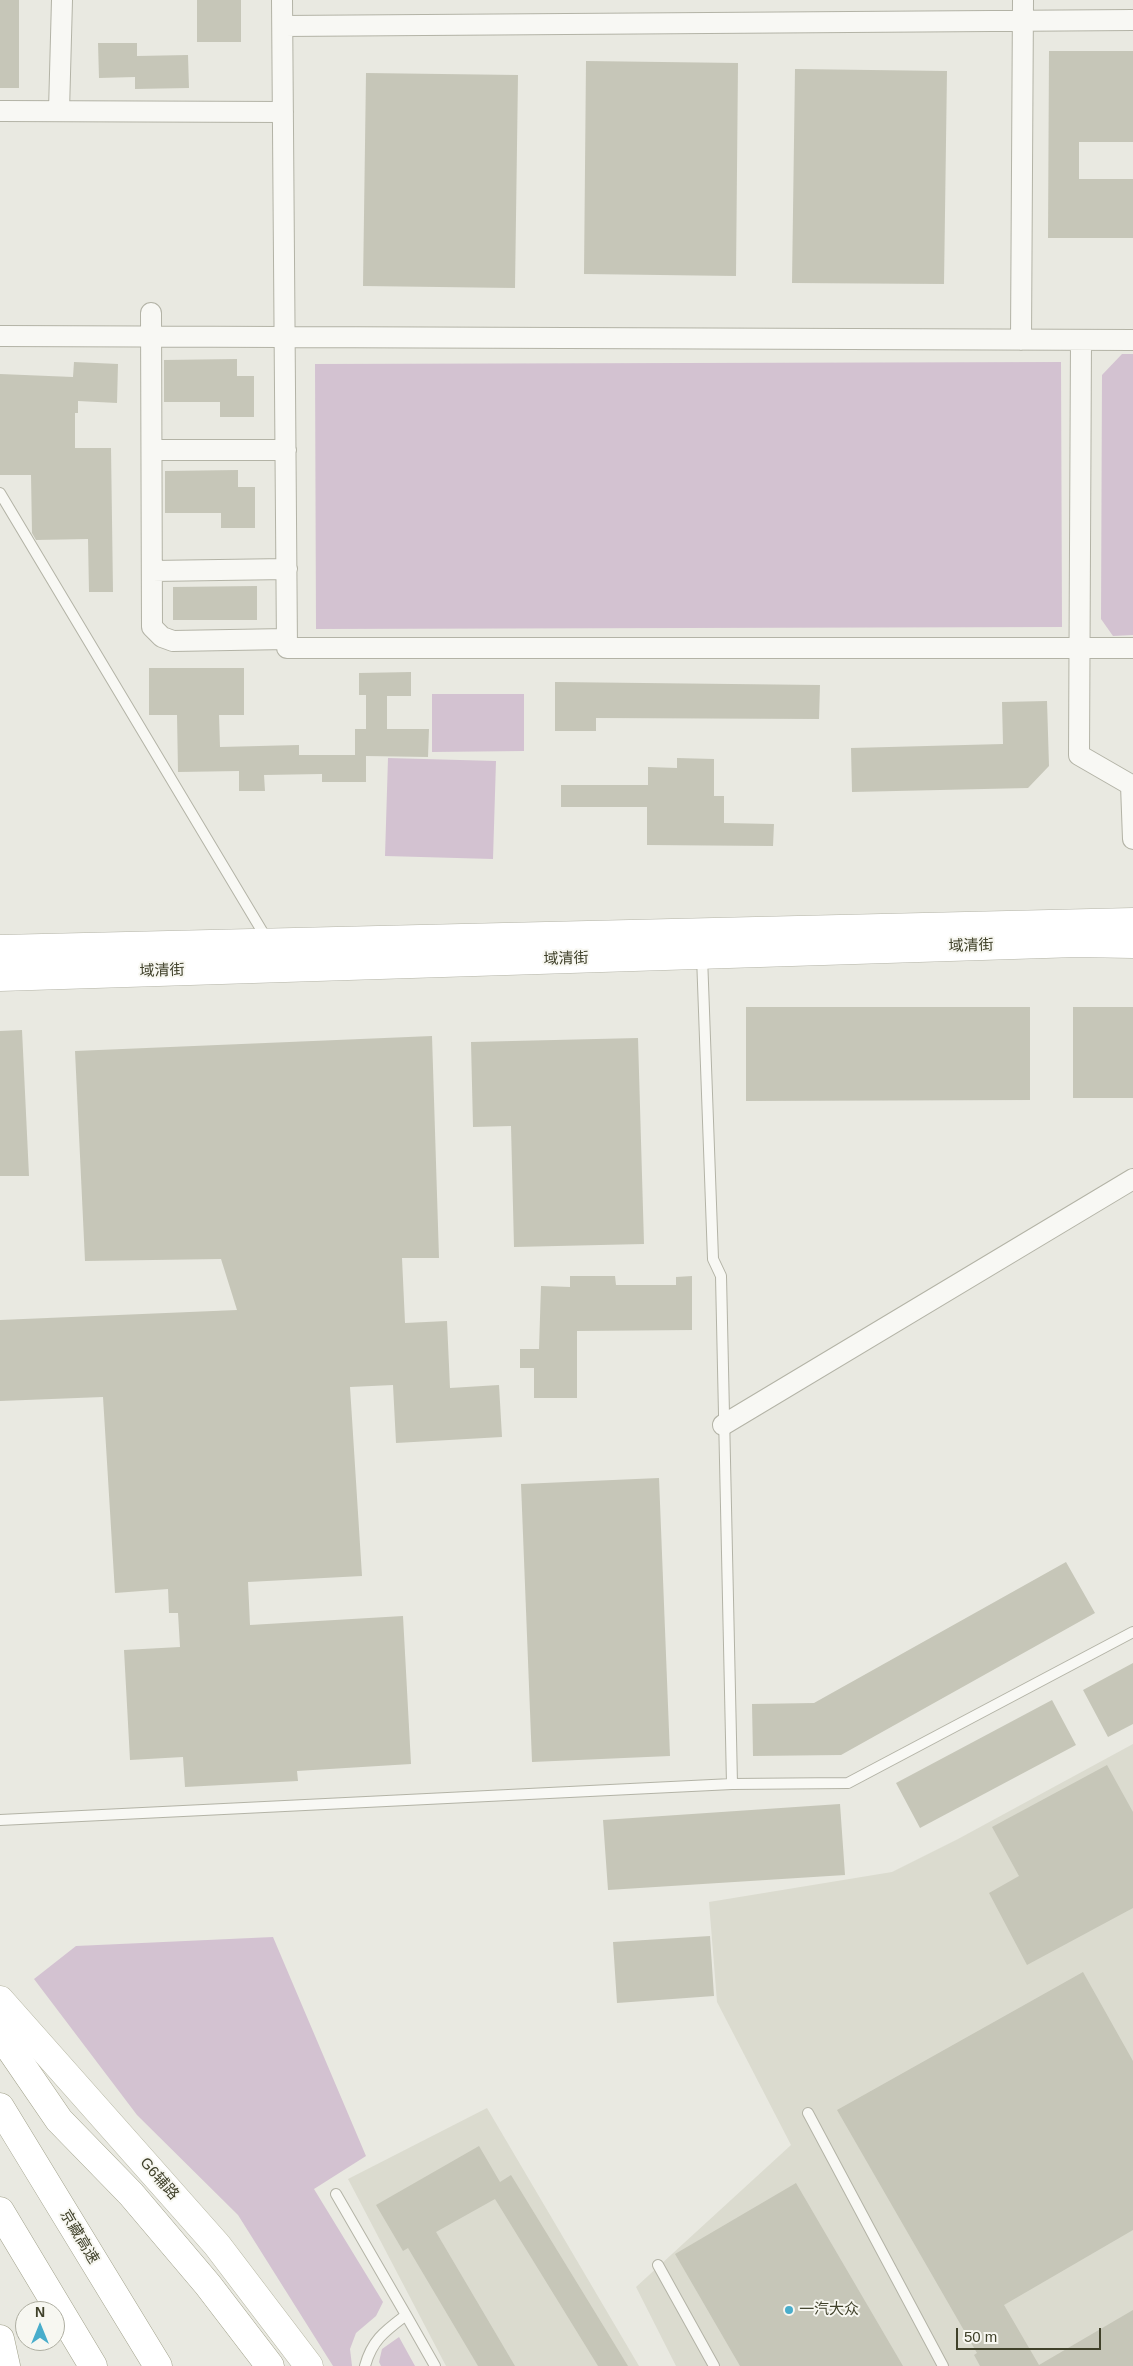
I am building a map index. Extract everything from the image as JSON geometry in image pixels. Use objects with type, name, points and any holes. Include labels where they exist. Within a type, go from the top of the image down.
[{"type":"main road","name":"域清街","points":[[701,944],[1133,922]]},
{"type":"main road","name":"域清街","points":[[0,949],[276,955],[701,944],[1133,944]]},
{"type":"main road","name":"域清街","points":[[0,977],[276,955]]},
{"type":"main road","name":"G6辅路","points":[[0,2000],[217,2245],[309,2366]]},
{"type":"main road","points":[[0,2034],[59,2120],[131,2194],[208,2285],[270,2366]]},
{"type":"main road","name":"京藏高速","points":[[0,2107],[158,2366]]},
{"type":"main road","points":[[0,2211],[93,2366]]},
{"type":"main road","points":[[0,2339],[6,2366]]},
{"type":"street","points":[[58,111],[62,0]]},
{"type":"street","points":[[282,0],[287,648],[1133,648]]},
{"type":"street","points":[[1021,340],[1023,0]]},
{"type":"street","points":[[283,26],[1133,20]]},
{"type":"street","points":[[0,111],[283,112]]},
{"type":"street","points":[[151,312],[152,627],[162,637],[173,641],[287,639]]},
{"type":"street","points":[[0,336],[1133,340]]},
{"type":"street","points":[[1081,340],[1079,755],[1132,785],[1133,839]]},
{"type":"street","points":[[152,450],[286,450]]},
{"type":"street","points":[[152,571],[287,570]]},
{"type":"street","points":[[723,1425],[1133,1179]]},
{"type":"lane","points":[[0,493],[276,955]]},
{"type":"lane","points":[[701,944],[712,1259],[721,1276],[732,1784]]},
{"type":"lane","points":[[0,1820],[732,1784],[848,1783],[1133,1632]]},
{"type":"lane","points":[[808,2113],[943,2366]]},
{"type":"lane","points":[[336,2194],[435,2366]]},
{"type":"lane","points":[[658,2265],[714,2366]]},
{"type":"lane","points":[[365,2366],[369,2352],[382,2332],[406,2315]]},
{"type":"shaded area","points":[[1122,354],[1133,354],[1133,635],[1113,636],[1101,619],[1102,375]]},
{"type":"shaded area","points":[[1061,362],[1062,627],[316,629],[315,364]]},
{"type":"shaded area","points":[[432,694],[524,694],[524,751],[432,752]]},
{"type":"shaded area","points":[[388,758],[496,761],[493,859],[385,856]]},
{"type":"shaded area","points":[[1133,1744],[1133,2366],[676,2366],[636,2287],[791,2145],[717,2002],[709,1902],[892,1872],[958,1839]]},
{"type":"shaded area","points":[[273,1937],[366,2156],[314,2189],[383,2302],[376,2316],[356,2333],[350,2349],[352,2366],[333,2366],[238,2215],[137,2115],[34,1979],[76,1946]]},
{"type":"shaded area","points":[[487,2108],[639,2366],[446,2366],[348,2179]]},
{"type":"shaded area","points":[[399,2337],[415,2366],[381,2366],[379,2362],[382,2349]]},
{"type":"building","points":[[0,0],[19,0],[19,88],[0,88]]},
{"type":"building","points":[[197,0],[241,0],[241,42],[197,42]]},
{"type":"building","points":[[98,43],[137,43],[137,56],[188,55],[189,88],[135,89],[135,77],[99,78]]},
{"type":"building","points":[[1049,51],[1133,51],[1133,142],[1079,142],[1079,179],[1133,179],[1133,238],[1048,238]]},
{"type":"building","points":[[586,61],[738,63],[736,276],[584,274]]},
{"type":"building","points":[[795,69],[947,71],[944,284],[792,283]]},
{"type":"building","points":[[366,73],[518,75],[515,288],[363,286]]},
{"type":"building","points":[[237,359],[237,376],[254,376],[254,417],[220,417],[220,402],[164,402],[164,360]]},
{"type":"building","points":[[74,362],[118,364],[117,403],[78,401],[78,413],[75,413],[75,448],[111,448],[113,592],[89,592],[88,539],[36,540],[32,533],[31,475],[0,475],[0,374],[73,377]]},
{"type":"building","points":[[238,470],[238,487],[255,487],[255,528],[221,528],[221,513],[165,513],[165,471]]},
{"type":"building","points":[[257,586],[257,620],[173,620],[173,587]]},
{"type":"building","points":[[149,668],[244,668],[244,715],[219,715],[220,747],[299,745],[299,755],[355,755],[355,729],[366,729],[366,695],[359,695],[359,673],[411,672],[411,696],[387,696],[387,729],[429,729],[428,757],[366,756],[366,782],[322,782],[322,774],[264,775],[265,791],[239,791],[239,771],[178,772],[177,715],[149,715]]},
{"type":"building","points":[[555,682],[820,685],[819,719],[596,718],[596,731],[555,731]]},
{"type":"building","points":[[1047,701],[1049,766],[1028,788],[852,792],[851,748],[1003,744],[1002,702]]},
{"type":"building","points":[[677,758],[714,759],[714,796],[724,796],[724,823],[774,824],[773,846],[647,845],[647,807],[561,807],[561,785],[648,785],[648,767],[677,768]]},
{"type":"building","points":[[746,1007],[1030,1007],[1030,1100],[746,1101]]},
{"type":"building","points":[[1073,1007],[1133,1007],[1133,1098],[1073,1098]]},
{"type":"building","points":[[22,1030],[29,1176],[0,1176],[0,1031]]},
{"type":"building","points":[[432,1036],[439,1258],[402,1258],[405,1323],[447,1321],[450,1388],[499,1385],[502,1437],[396,1443],[393,1385],[350,1387],[362,1576],[248,1582],[250,1625],[403,1616],[411,1764],[297,1771],[298,1781],[185,1787],[183,1757],[130,1760],[124,1650],[180,1647],[178,1613],[169,1613],[168,1589],[115,1593],[103,1397],[0,1401],[0,1320],[237,1310],[221,1259],[85,1261],[75,1051]]},
{"type":"building","points":[[638,1038],[644,1244],[514,1247],[511,1126],[473,1127],[471,1042]]},
{"type":"building","points":[[570,1276],[615,1276],[616,1285],[676,1285],[676,1277],[692,1276],[692,1330],[577,1331],[577,1398],[534,1398],[534,1368],[520,1368],[520,1349],[539,1349],[541,1286],[570,1287]]},
{"type":"building","points":[[659,1478],[670,1756],[532,1762],[521,1484]]},
{"type":"building","points":[[1066,1562],[1095,1613],[841,1755],[753,1756],[752,1704],[814,1703]]},
{"type":"building","points":[[1133,1663],[1133,1724],[1108,1737],[1083,1690]]},
{"type":"building","points":[[1052,1700],[1076,1745],[920,1828],[896,1783]]},
{"type":"building","points":[[1107,1765],[1133,1812],[1133,1908],[1027,1965],[989,1893],[1019,1876],[992,1827]]},
{"type":"building","points":[[840,1804],[845,1875],[608,1890],[603,1820]]},
{"type":"building","points":[[710,1936],[714,1996],[617,2003],[613,1942]]},
{"type":"building","points":[[1083,1972],[1133,2061],[1133,2230],[1004,2305],[1039,2365],[1133,2310],[1133,2366],[980,2366],[974,2355],[977,2353],[837,2110]]},
{"type":"building","points":[[479,2146],[500,2182],[511,2175],[628,2366],[598,2366],[495,2199],[436,2232],[515,2366],[478,2366],[408,2248],[403,2251],[376,2205]]},
{"type":"building","name":"一汽大众","points":[[796,2183],[903,2366],[740,2366],[675,2254]]},
{"type":"place","name":"一汽大众","points":[[789,2310]]}]
